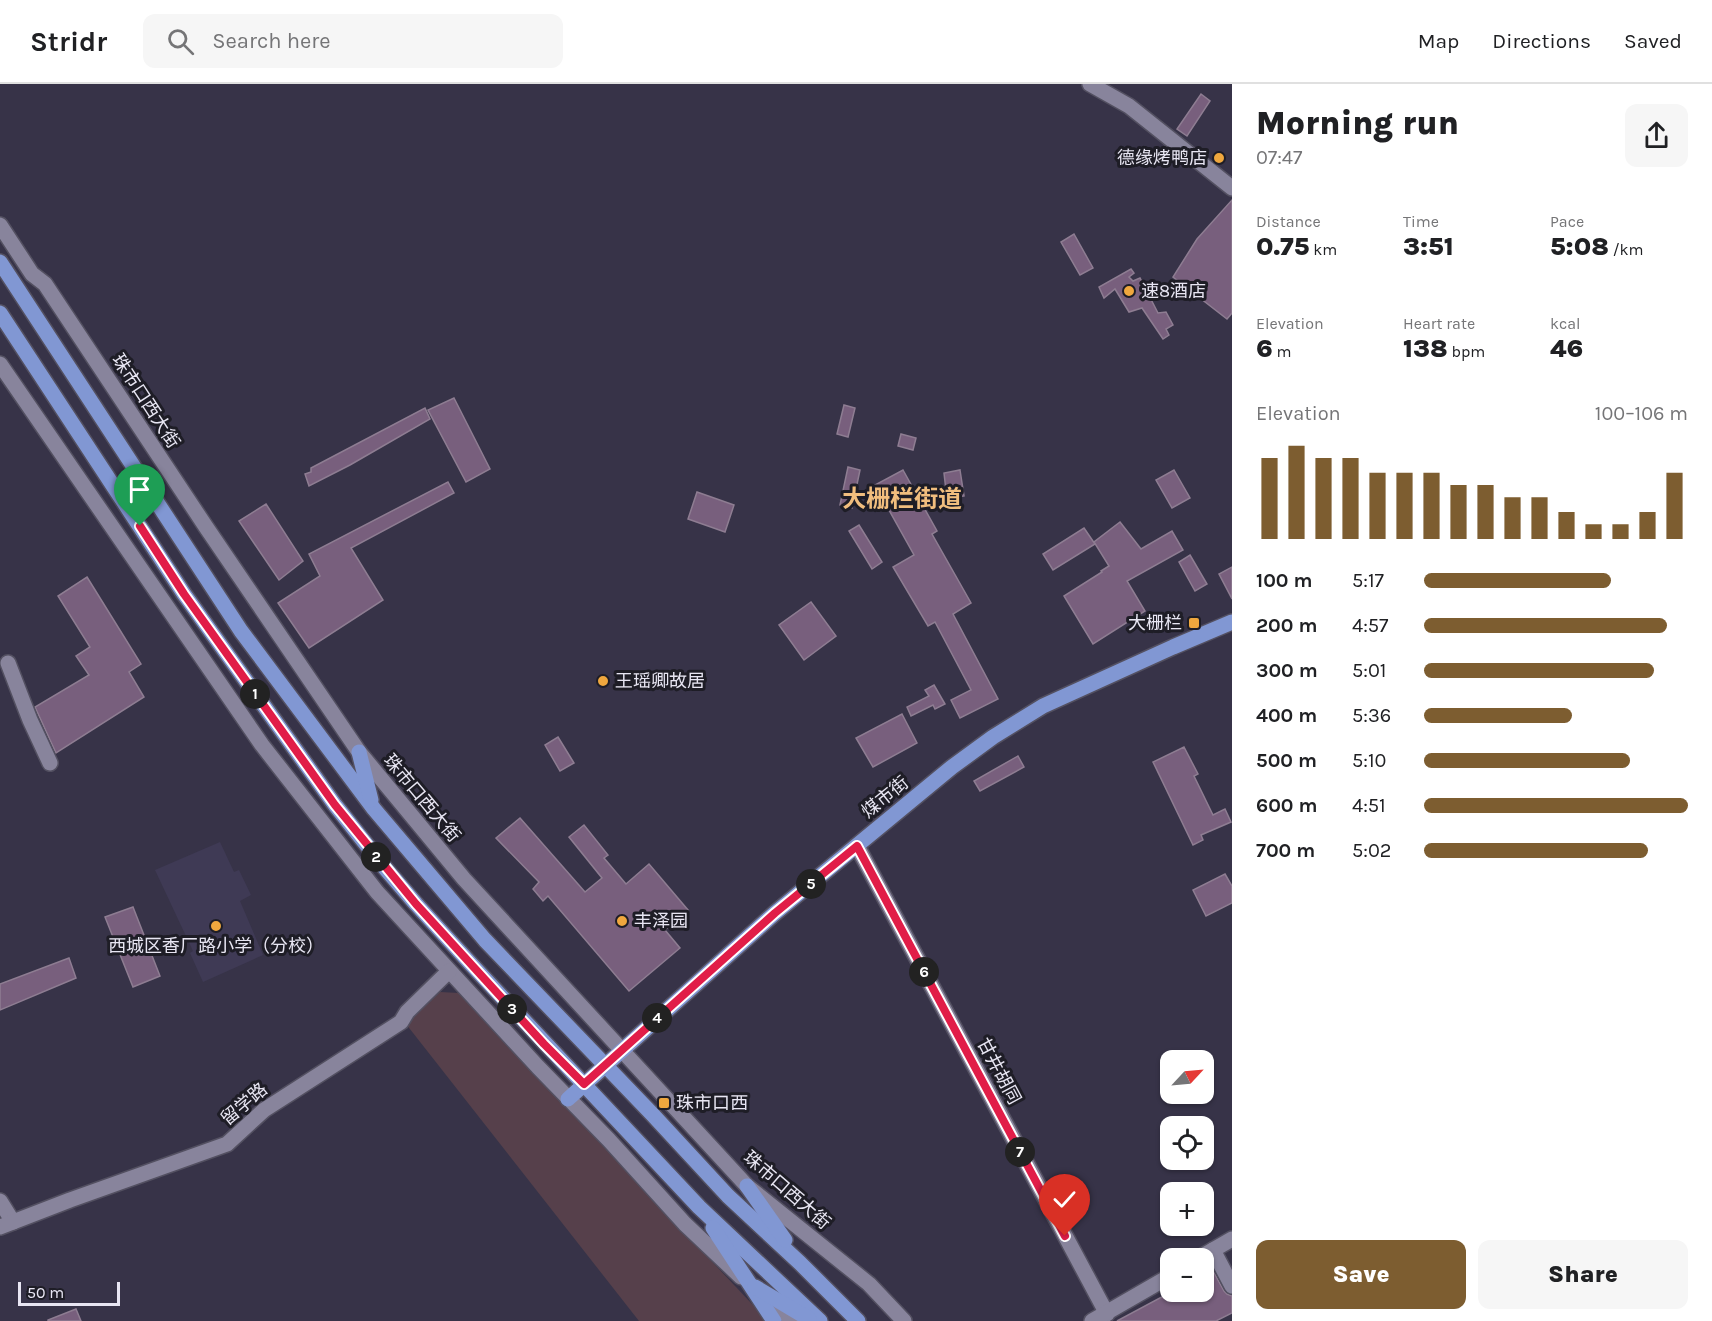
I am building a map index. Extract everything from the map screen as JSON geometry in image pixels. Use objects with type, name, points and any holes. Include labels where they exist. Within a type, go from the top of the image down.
[{"type":"main road","points":[[0,262],[241,631],[374,809],[485,940],[653,1114],[728,1196],[858,1321]]},
{"type":"main road","points":[[2,320],[184,594],[335,805],[416,904],[544,1044],[699,1207],[820,1321]]},
{"type":"main road","name":"煤市街","points":[[568,1099],[775,913],[952,767],[993,737],[1043,706],[1232,622]]},
{"type":"main road","points":[[358,752],[374,809]]},
{"type":"main road","points":[[747,1186],[800,1263]]},
{"type":"main road","points":[[699,1207],[774,1321]]},
{"type":"main road","points":[[749,1284],[811,1321]]},
{"type":"street","points":[[1090,84],[1128,106],[1232,188]]},
{"type":"street","name":"珠市口西大街","points":[[0,225],[32,274],[45,284],[358,752],[464,879],[747,1186],[868,1284],[904,1321]]},
{"type":"street","points":[[0,364],[262,745],[376,892],[685,1224],[749,1284],[793,1321]]},
{"type":"street","points":[[8,663],[50,763]]},
{"type":"street","name":"甘井胡同","points":[[857,846],[1107,1314]]},
{"type":"street","name":"留学路","points":[[6,1225],[227,1144],[264,1110],[402,1022],[407,1012],[449,972]]},
{"type":"street","points":[[0,1201],[6,1225]]},
{"type":"street","points":[[1214,1249],[1232,1239]]},
{"type":"street","points":[[1214,1252],[1232,1286]]},
{"type":"street","points":[[1092,1321],[1160,1282]]},
{"type":"shaded area","name":"西城区香厂路小学（分校）","points":[[220,842],[234,872],[239,870],[251,895],[240,901],[263,955],[203,982],[190,953],[193,951],[155,870]]},
{"type":"shaded area","points":[[440,992],[459,993],[768,1321],[639,1321],[406,1024]]},
{"type":"building","points":[[1201,94],[1210,101],[1187,136],[1177,129]]},
{"type":"building","points":[[1232,200],[1232,313],[1227,319],[1173,277],[1197,239]]},
{"type":"building","points":[[1074,234],[1093,268],[1080,275],[1061,242]]},
{"type":"building","points":[[1131,269],[1134,273],[1129,277],[1133,281],[1140,278],[1158,313],[1166,312],[1173,325],[1166,329],[1169,335],[1163,339],[1142,308],[1129,312],[1115,289],[1104,298],[1099,287]]},
{"type":"building","points":[[454,398],[490,469],[466,482],[428,410]]},
{"type":"building","points":[[844,405],[855,408],[848,437],[837,434]]},
{"type":"building","points":[[425,408],[430,419],[309,486],[305,474],[311,472],[311,468]]},
{"type":"building","points":[[901,434],[916,438],[913,450],[898,446]]},
{"type":"building","points":[[848,467],[860,470],[852,508],[840,505]]},
{"type":"building","points":[[903,470],[937,531],[932,534],[971,603],[953,614],[998,699],[960,718],[951,700],[971,690],[935,622],[928,626],[893,567],[914,555],[875,485]]},
{"type":"building","points":[[960,470],[964,496],[947,499],[944,473]]},
{"type":"building","points":[[1174,470],[1190,498],[1172,508],[1156,480]]},
{"type":"building","points":[[448,482],[454,493],[351,548],[383,600],[309,648],[278,603],[320,576],[309,554]]},
{"type":"building","points":[[697,492],[734,505],[725,532],[688,519]]},
{"type":"building","points":[[266,504],[303,561],[279,580],[239,521]]},
{"type":"building","points":[[1120,522],[1141,549],[1172,531],[1183,550],[1127,581],[1145,611],[1093,644],[1064,596],[1109,566],[1094,542]]},
{"type":"building","points":[[859,525],[882,562],[872,569],[849,531]]},
{"type":"building","points":[[1084,528],[1095,544],[1053,570],[1043,554]]},
{"type":"building","points":[[1190,555],[1207,584],[1195,591],[1179,562]]},
{"type":"building","points":[[1232,567],[1232,599],[1219,574]]},
{"type":"building","points":[[87,577],[141,664],[129,672],[144,697],[56,753],[35,707],[89,675],[76,656],[90,647],[58,596]]},
{"type":"building","points":[[811,602],[836,636],[804,660],[779,625]]},
{"type":"building","points":[[934,685],[945,704],[935,709],[933,705],[911,716],[907,707],[929,696],[925,690]]},
{"type":"building","points":[[902,714],[917,743],[873,767],[856,738]]},
{"type":"building","points":[[558,737],[574,763],[560,771],[545,745]]},
{"type":"building","points":[[1184,747],[1198,774],[1194,776],[1213,815],[1225,809],[1231,822],[1201,835],[1203,840],[1193,845],[1153,762]]},
{"type":"building","points":[[1018,756],[1024,767],[980,791],[974,781]]},
{"type":"building","name":"丰泽园","points":[[520,818],[585,892],[602,878],[569,837],[584,825],[608,855],[604,858],[626,884],[649,864],[688,910],[665,930],[680,948],[629,991],[548,896],[543,901],[533,889],[539,882],[496,838]]},
{"type":"building","points":[[1225,874],[1232,886],[1232,903],[1206,916],[1193,890]]},
{"type":"building","points":[[133,907],[160,976],[133,987],[105,917]]},
{"type":"building","points":[[69,958],[76,978],[0,1010],[0,984]]},
{"type":"building","points":[[1214,1273],[1224,1291],[1232,1296],[1232,1313],[1216,1321],[1117,1321],[1160,1298],[1160,1302],[1214,1302]]},
{"type":"building","points":[[76,1309],[81,1321],[48,1321],[48,1320]]},
{"type":"place","name":"德缘烤鸭店","points":[[1219,158]]},
{"type":"place","name":"速8酒店","points":[[1129,291]]},
{"type":"place","name":"大栅栏","points":[[1194,623]]},
{"type":"place","name":"王瑶卿故居","points":[[603,681]]},
{"type":"place","name":"丰泽园","points":[[622,921]]},
{"type":"place","name":"西城区香厂路小学（分校）","points":[[216,926]]},
{"type":"place","name":"珠市口西","points":[[664,1103]]},
{"type":"district","name":"大栅栏街道","points":[[902,499]]},
{"type":"route","points":[[140,526],[184,594],[335,805],[385,868],[544,1044],[584,1084],[775,913],[857,846],[1065,1236]]}]
